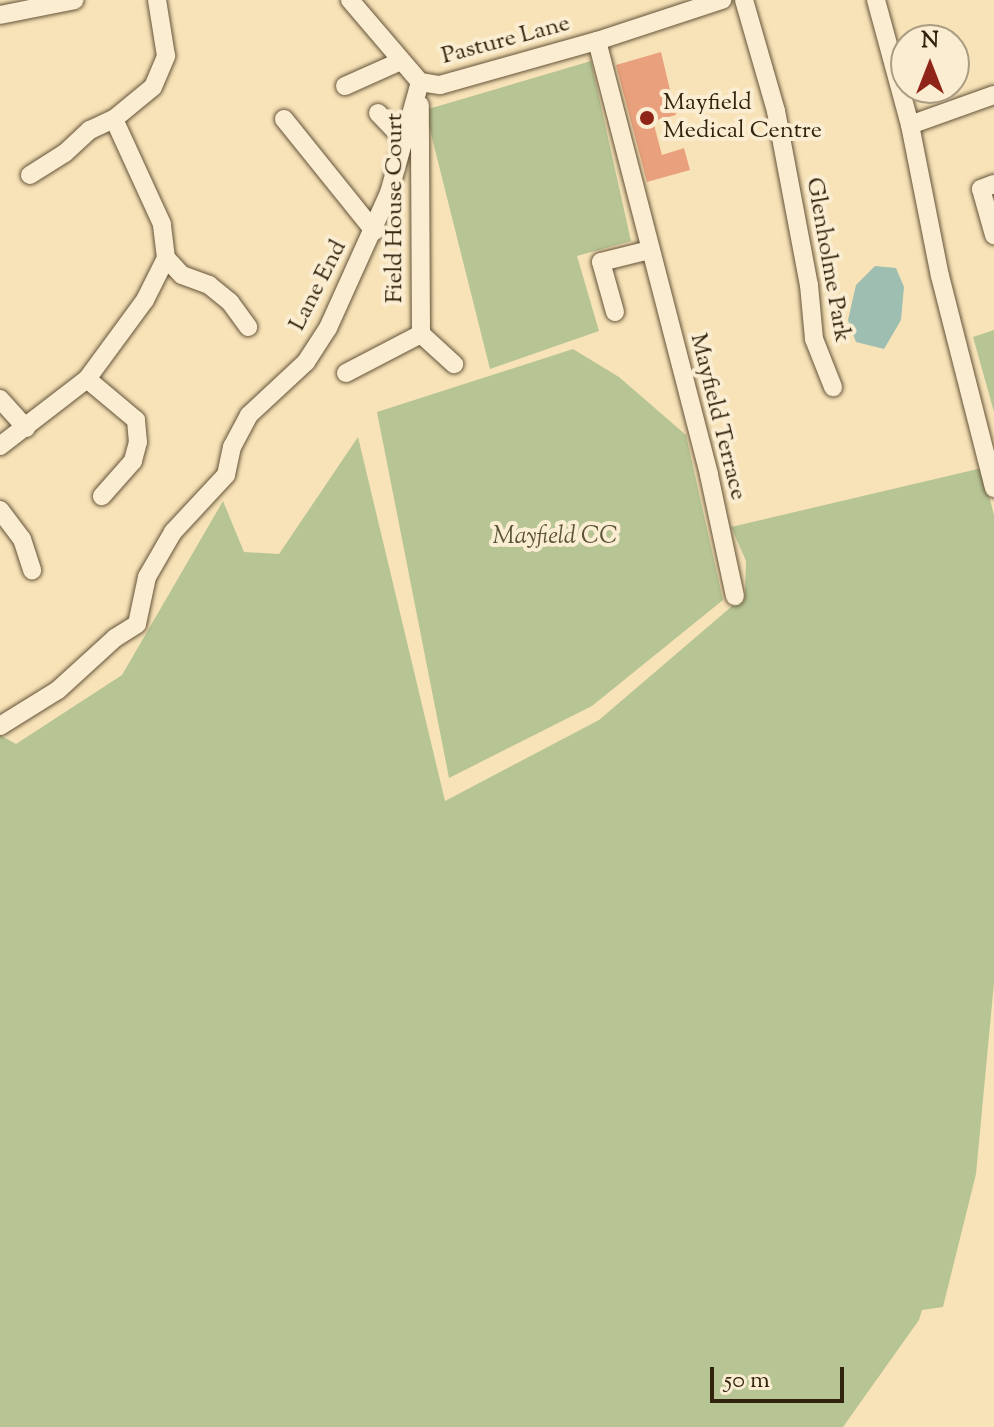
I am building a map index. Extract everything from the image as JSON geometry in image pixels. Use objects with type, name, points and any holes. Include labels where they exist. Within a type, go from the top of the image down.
[{"type":"street","points":[[0,15],[75,0]]},
{"type":"street","points":[[30,175],[65,153],[90,130],[114,119],[153,87],[166,56],[157,0]]},
{"type":"street","name":"Pasture Lane","points":[[350,0],[420,82],[440,85],[597,41],[722,0]]},
{"type":"street","name":"Glenholme Park","points":[[744,0],[776,111],[809,285],[814,339],[833,387]]},
{"type":"street","points":[[876,0],[910,125],[940,276],[994,488]]},
{"type":"street","name":"Mayfield Terrace","points":[[597,41],[709,475],[735,596]]},
{"type":"street","points":[[345,86],[401,61]]},
{"type":"street","name":"Lane End","points":[[0,726],[58,690],[115,638],[137,624],[147,577],[167,543],[226,475],[232,447],[249,415],[306,362],[328,328],[389,193],[420,82]]},
{"type":"street","name":"Field House Court","points":[[420,82],[421,334],[454,364]]},
{"type":"street","points":[[910,125],[994,95]]},
{"type":"street","points":[[378,113],[403,139]]},
{"type":"street","points":[[0,446],[87,379],[145,300],[166,258],[162,224],[114,119]]},
{"type":"street","points":[[284,119],[374,231]]},
{"type":"street","points":[[994,184],[981,189],[994,235]]},
{"type":"street","points":[[615,312],[601,262],[650,250]]},
{"type":"street","points":[[166,258],[182,275],[209,285],[230,302],[248,327]]},
{"type":"street","name":"Field House Court","points":[[346,373],[421,334]]},
{"type":"street","points":[[87,379],[136,420],[138,442],[133,461],[102,496]]},
{"type":"street","points":[[0,399],[26,428]]},
{"type":"street","points":[[0,510],[22,539],[32,570]]},
{"type":"green space","points":[[591,61],[631,241],[577,256],[599,331],[490,369],[425,110]]},
{"type":"green space","points":[[994,330],[994,412],[973,337]]},
{"type":"green space","name":"Mayfield CC","points":[[573,349],[619,377],[686,435],[723,600],[592,706],[449,778],[377,412]]},
{"type":"green space","points":[[358,437],[445,801],[599,720],[745,595],[746,561],[731,527],[982,468],[994,515],[994,983],[976,1174],[943,1307],[922,1310],[919,1320],[843,1427],[0,1427],[0,735],[16,744],[122,675],[223,501],[244,552],[279,554]]},
{"type":"shaded area","points":[[875,266],[896,268],[904,287],[901,320],[884,349],[856,342],[848,320],[856,285]]},
{"type":"building","name":"Mayfield Medical Centre","points":[[661,52],[676,115],[653,121],[662,155],[684,148],[690,170],[647,182],[616,65]]},
{"type":"place","name":"Mayfield Medical Centre","points":[[647,118]]}]
